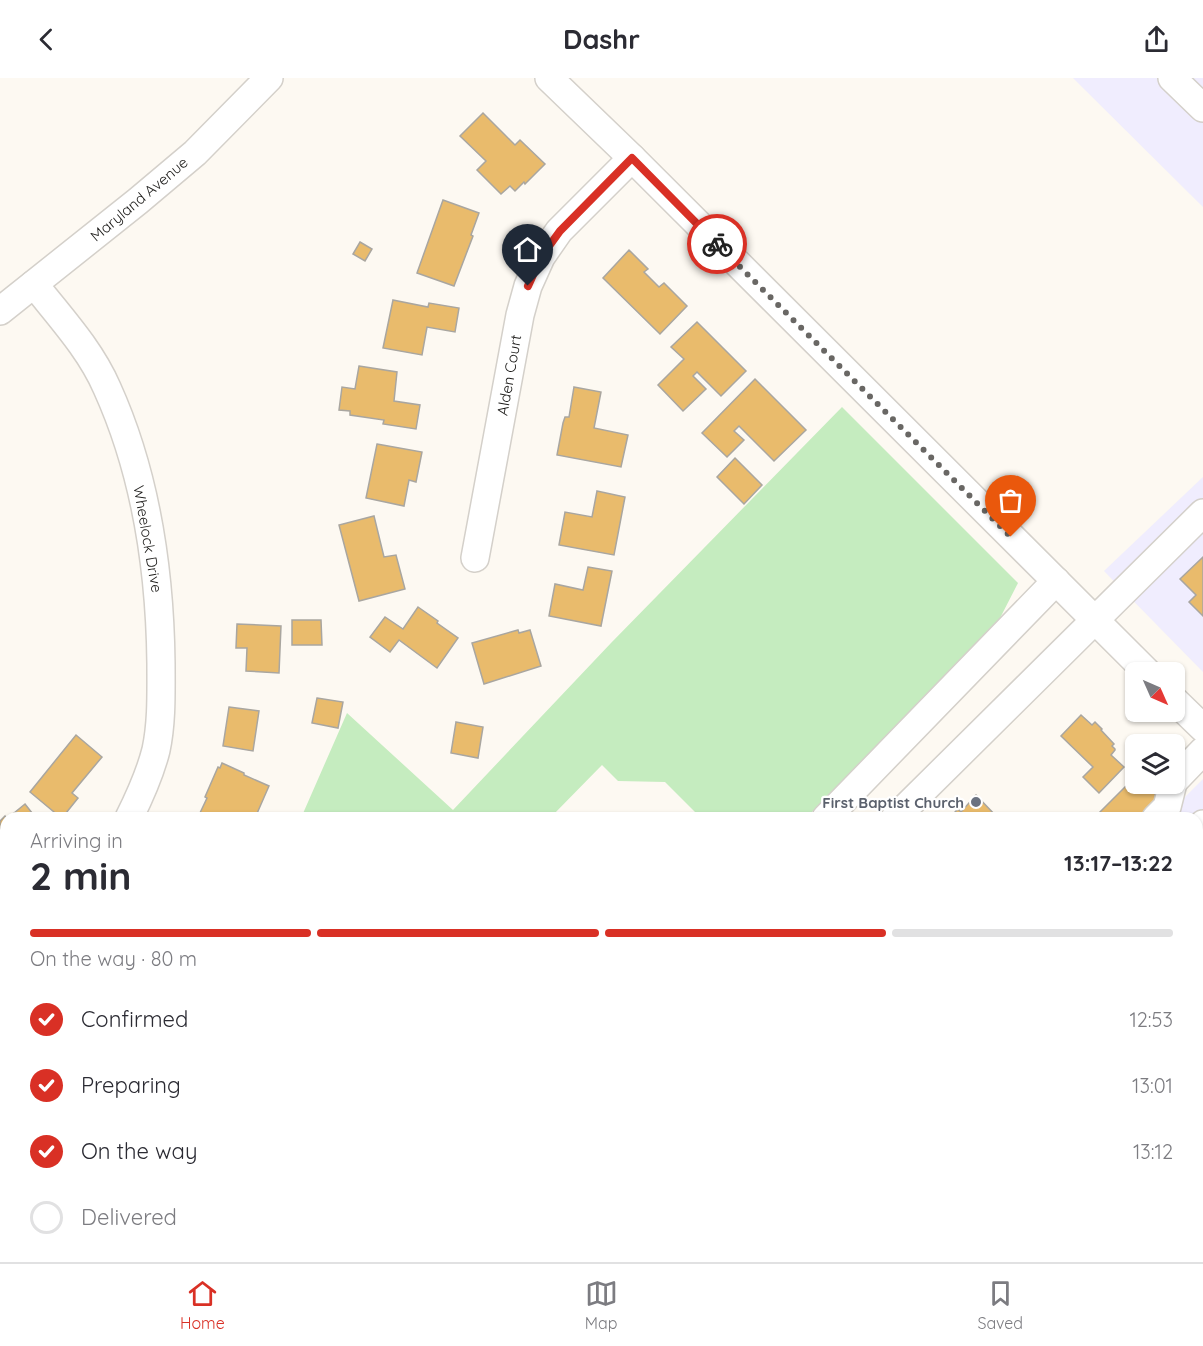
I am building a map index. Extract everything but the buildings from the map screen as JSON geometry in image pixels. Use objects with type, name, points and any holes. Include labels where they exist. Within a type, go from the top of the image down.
[{"type":"street","name":"Maryland Avenue","points":[[0,311],[195,153],[269,78]]},
{"type":"street","points":[[549,78],[1137,662]]},
{"type":"street","points":[[1173,78],[1203,108]]},
{"type":"street","name":"Alden Court","points":[[475,558],[520,315],[528,286],[541,257],[560,231],[632,158]]},
{"type":"street","name":"Wheelock Drive","points":[[34,284],[85,349],[107,387],[126,436],[144,503],[155,561],[161,620],[159,732],[156,752],[144,790],[132,812]]},
{"type":"street","points":[[901,812],[1203,513]]},
{"type":"street","points":[[831,812],[1056,581]]},
{"type":"street","points":[[1185,711],[1203,728]]},
{"type":"street","points":[[1185,770],[1203,751]]},
{"type":"street","points":[[1162,812],[1167,807],[1171,794]]},
{"type":"shaded area","points":[[1073,78],[1203,78],[1203,207]]},
{"type":"shaded area","points":[[1203,477],[1203,672],[1104,571]]},
{"type":"shaded area","points":[[1203,779],[1203,812],[1170,812]]},
{"type":"green space","points":[[842,407],[1018,583],[998,622],[812,812],[695,812],[665,782],[618,781],[602,765],[556,812],[304,812],[347,713],[453,810],[611,643]]},
{"type":"way so far","points":[[717,244],[1011,537]]},
{"type":"place","name":"First Baptist Church","points":[[976,802]]},
{"type":"route","points":[[528,286],[541,257],[560,231],[632,158],[717,244]]}]
